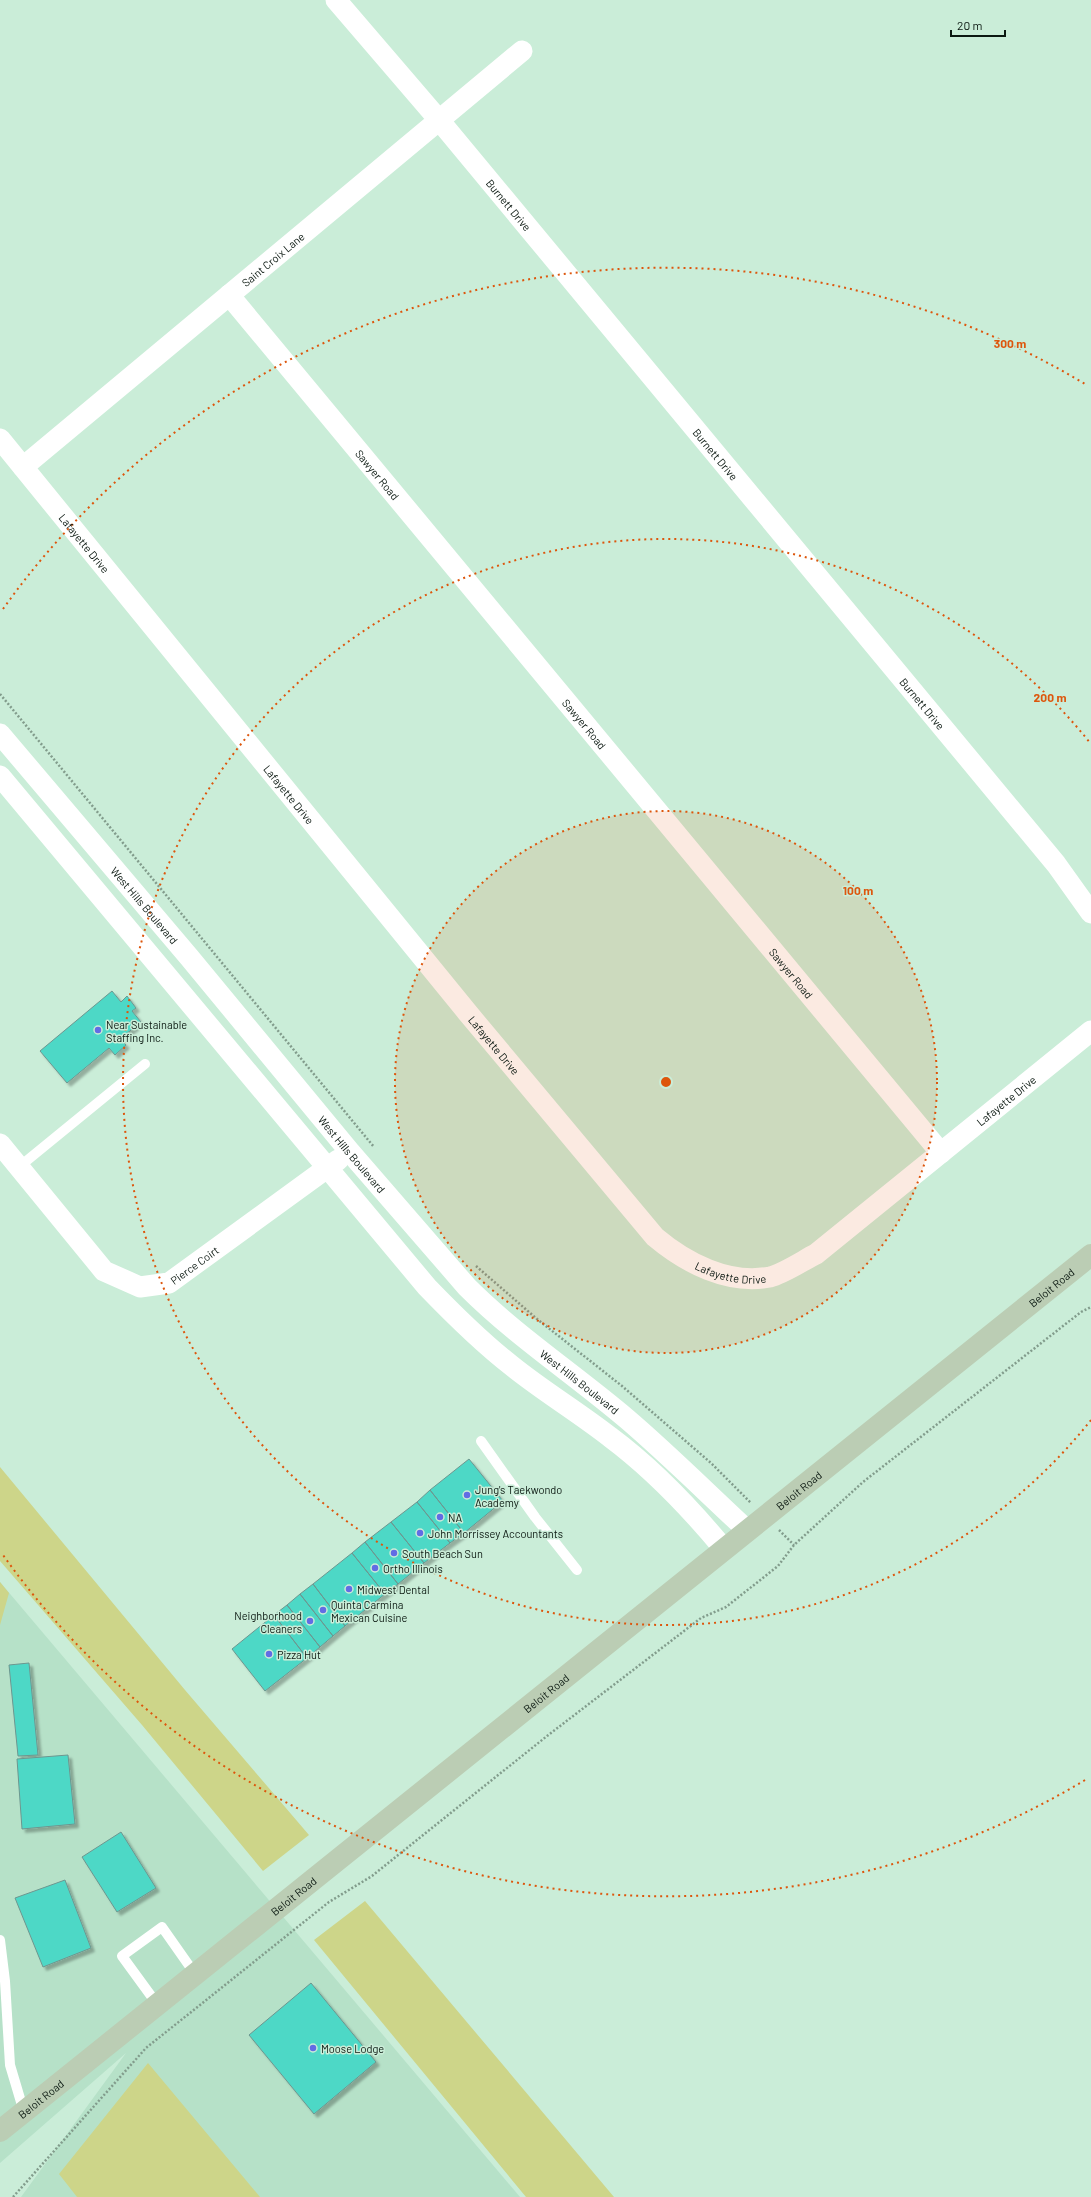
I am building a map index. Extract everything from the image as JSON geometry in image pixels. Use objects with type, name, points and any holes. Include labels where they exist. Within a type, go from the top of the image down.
[{"type":"main road","name":"Beloit Road","points":[[0,2131],[1091,1255]]},
{"type":"street","name":"Burnett Drive","points":[[336,0],[439,120],[1056,864],[1091,913]]},
{"type":"street","name":"Saint Croix Lane","points":[[23,467],[522,51]]},
{"type":"street","name":"Sawyer Road","points":[[229,295],[941,1152]]},
{"type":"street","name":"Lafayette Drive","points":[[0,439],[472,1018],[655,1237],[676,1254],[698,1266],[730,1276],[748,1279],[771,1277],[816,1254],[1091,1031]]},
{"type":"street","name":"West Hills Boulevard","points":[[0,734],[189,957],[444,1263],[487,1307],[532,1346],[627,1419],[747,1530]]},
{"type":"street","points":[[0,776],[408,1267],[448,1308],[511,1365],[611,1437],[652,1472],[693,1512],[724,1549]]},
{"type":"street","name":"Pierce Coirt","points":[[0,1144],[104,1271],[140,1287],[169,1283],[350,1152]]},
{"type":"lane","points":[[19,1167],[145,1064]]},
{"type":"lane","points":[[481,1441],[535,1517],[577,1570]]},
{"type":"lane","points":[[157,2004],[122,1956],[162,1927],[195,1974]]},
{"type":"lane","points":[[0,1940],[5,1981],[10,2065],[24,2112]]},
{"type":"path","points":[[0,694],[377,1151]]},
{"type":"path","points":[[472,1262],[536,1319],[622,1386],[711,1463],[794,1545]]},
{"type":"path","points":[[13,2197],[146,2048],[329,1902],[372,1876],[547,1736],[695,1622],[726,1607],[738,1598],[778,1566],[794,1545],[863,1482],[1081,1312],[1091,1307]]},
{"type":"shaded area","points":[[0,1582],[520,2197],[21,2197],[126,2053],[0,2163]]},
{"type":"green space","points":[[0,1467],[185,1690],[309,1835],[263,1871],[142,1725],[0,1561]]},
{"type":"green space","points":[[0,1582],[9,1593],[0,1625]]},
{"type":"green space","points":[[365,1901],[614,2197],[526,2197],[314,1940]]},
{"type":"green space","points":[[148,2063],[260,2197],[77,2197],[59,2174]]},
{"type":"building","name":"Near Sustainable Staffing Inc.","points":[[112,991],[121,1002],[127,996],[136,1008],[132,1011],[141,1022],[120,1039],[126,1045],[115,1055],[109,1048],[67,1083],[40,1051]]},
{"type":"building","name":"Jung's Taekwondo Academy","points":[[469,1459],[503,1501],[464,1533],[430,1490]]},
{"type":"building","name":"NA","points":[[430,1490],[464,1533],[450,1543],[417,1502]]},
{"type":"building","name":"John Morrissey Accountants","points":[[417,1502],[450,1543],[424,1563],[391,1522]]},
{"type":"building","name":"South Beach Sun","points":[[391,1522],[424,1563],[398,1584],[365,1542]]},
{"type":"building","name":"Ortho Illinois","points":[[365,1542],[398,1584],[385,1594],[352,1553]]},
{"type":"building","name":"Midwest Dental","points":[[352,1553],[385,1594],[345,1626],[313,1584]]},
{"type":"building","name":"Quinta Carmina Mexican Cuisine","points":[[313,1584],[345,1626],[333,1636],[300,1594]]},
{"type":"building","name":"Neighborhood Cleaners","points":[[300,1594],[333,1636],[320,1647],[287,1605]]},
{"type":"building","points":[[287,1605],[320,1647],[307,1658],[274,1615]]},
{"type":"building","name":"Pizza Hut","points":[[274,1615],[307,1658],[265,1691],[232,1649]]},
{"type":"building","points":[[29,1663],[38,1755],[18,1756],[9,1665]]},
{"type":"building","points":[[68,1755],[75,1824],[22,1829],[17,1759]]},
{"type":"building","points":[[121,1832],[156,1888],[117,1912],[82,1857]]},
{"type":"building","points":[[65,1880],[91,1948],[43,1967],[15,1898]]},
{"type":"building","name":"Moose Lodge","points":[[311,1983],[376,2062],[314,2114],[249,2035]]},
{"type":"place","name":"Near Sustainable Staffing Inc.","points":[[98,1030]]},
{"type":"place","name":"Jung's Taekwondo Academy","points":[[467,1495]]},
{"type":"place","name":"NA","points":[[440,1517]]},
{"type":"place","name":"John Morrissey Accountants","points":[[420,1533]]},
{"type":"place","name":"South Beach Sun","points":[[394,1553]]},
{"type":"place","name":"Ortho Illinois","points":[[375,1568]]},
{"type":"place","name":"Midwest Dental","points":[[349,1589]]},
{"type":"place","name":"Quinta Carmina Mexican Cuisine","points":[[323,1610]]},
{"type":"place","name":"Neighborhood Cleaners","points":[[310,1621]]},
{"type":"place","name":"Pizza Hut","points":[[269,1654]]},
{"type":"place","name":"Moose Lodge","points":[[313,2048]]}]
